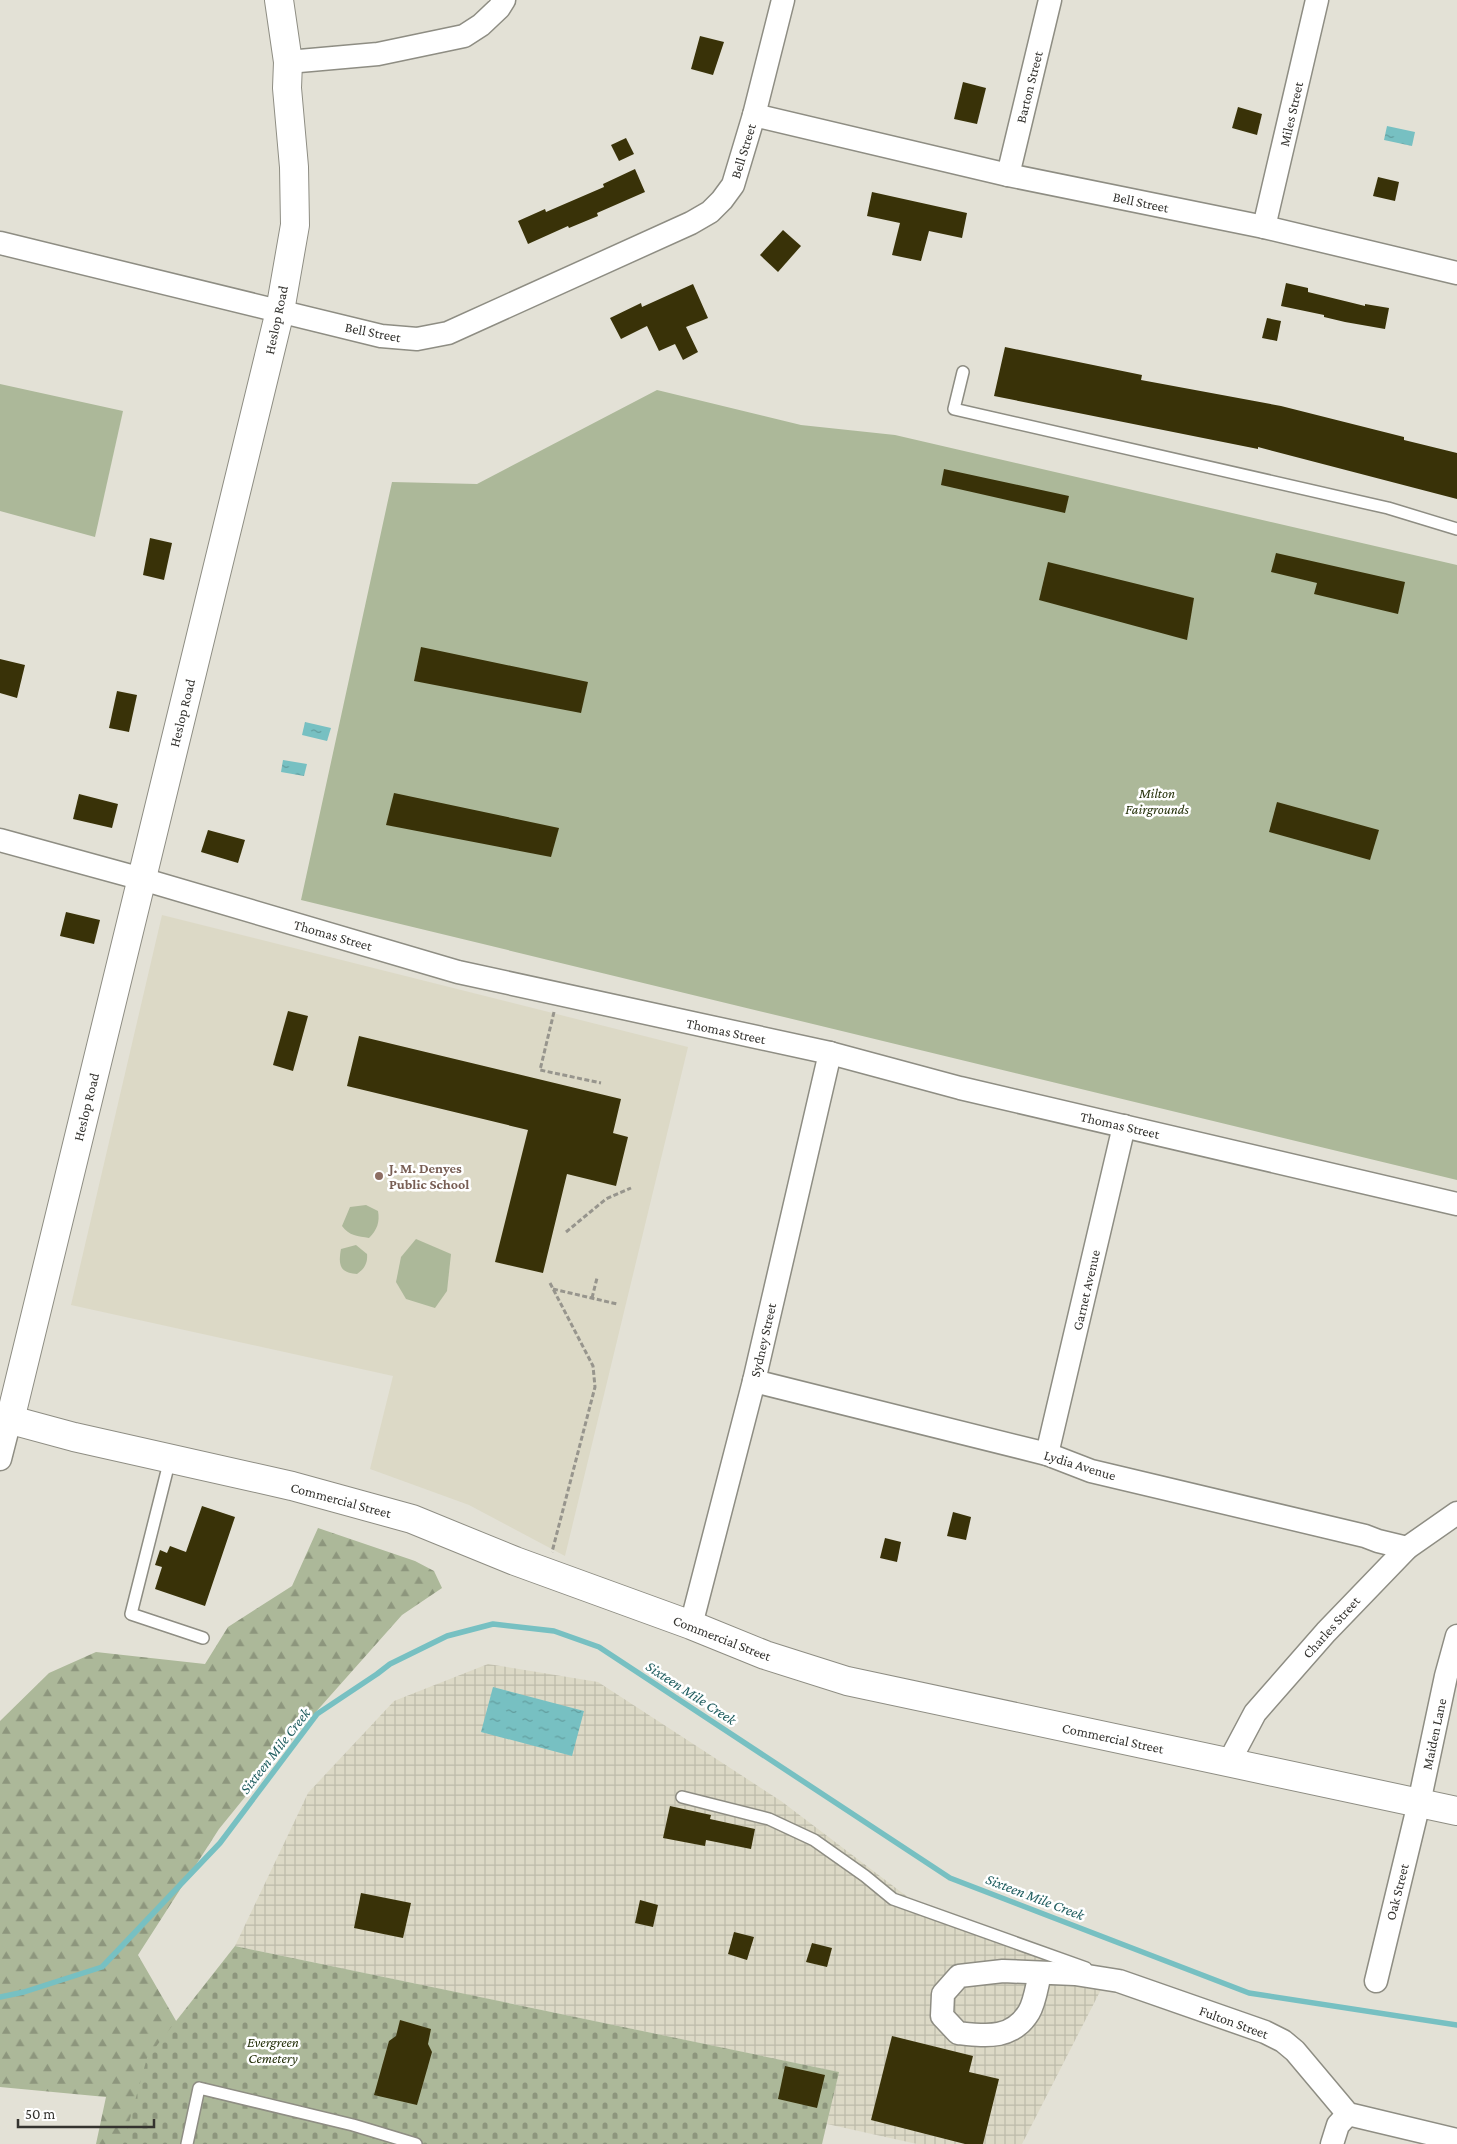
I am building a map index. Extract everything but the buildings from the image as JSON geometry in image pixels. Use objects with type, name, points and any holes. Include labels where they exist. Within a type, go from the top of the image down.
[{"type":"street","name":"Heslop Road","points":[[5,1419],[142,878],[280,311],[295,225],[294,167],[287,88],[288,62],[278,0]]},
{"type":"street","points":[[288,62],[378,54],[464,36],[481,25],[499,8],[504,0]]},
{"type":"street","points":[[754,115],[783,0]]},
{"type":"street","name":"Barton Street","points":[[1008,175],[1050,0]]},
{"type":"street","name":"Miles Street","points":[[1264,227],[1317,0]]},
{"type":"street","name":"Bell Street","points":[[0,243],[381,336],[417,339],[448,333],[691,223],[710,212],[733,185],[754,115],[1008,175],[1264,227],[1457,273]]},
{"type":"street","name":"Thomas Street","points":[[0,840],[142,878],[458,972],[830,1054],[960,1088],[1457,1204]]},
{"type":"street","name":"Sydney Street","points":[[691,1624],[754,1381],[830,1054]]},
{"type":"street","name":"Garnet Avenue","points":[[1047,1454],[1124,1126]]},
{"type":"street","name":"Lydia Avenue","points":[[754,1381],[1047,1454],[1091,1471],[1365,1536],[1407,1548]]},
{"type":"street","points":[[0,1459],[5,1419]]},
{"type":"street","name":"Commercial Street","points":[[5,1419],[74,1437],[300,1488],[403,1516],[547,1572],[691,1624],[765,1655],[847,1681],[1457,1811]]},
{"type":"street","name":"Charles Street","points":[[1229,1762],[1255,1713],[1326,1632],[1407,1548],[1457,1513]]},
{"type":"street","name":"Maiden Lane","points":[[1419,1804],[1446,1676],[1457,1636]]},
{"type":"street","name":"Oak Street","points":[[1376,1981],[1419,1804]]},
{"type":"street","name":"Fulton Street","points":[[1040,1974],[1075,1974],[1119,1981],[1283,2040],[1295,2051],[1348,2114]]},
{"type":"street","points":[[1332,2144],[1338,2126],[1348,2114],[1457,2140]]},
{"type":"lane","points":[[963,372],[954,409],[1388,508],[1457,529]]},
{"type":"lane","points":[[170,1459],[131,1614],[203,1638]]},
{"type":"lane","points":[[682,1797],[769,1819],[814,1840],[865,1876],[893,1899],[986,1933],[1054,1955],[1119,1981]]},
{"type":"lane","points":[[187,2144],[200,2088],[353,2125],[416,2144]]},
{"type":"path","points":[[558,994],[540,1070],[601,1083]]},
{"type":"path","points":[[566,1232],[606,1199],[630,1188]]},
{"type":"path","points":[[592,1298],[597,1278]]},
{"type":"path","points":[[547,1572],[595,1387],[593,1366],[550,1283]]},
{"type":"path","points":[[553,1289],[617,1304]]},
{"type":"shaded area","name":"J. M. Denyes Public School","points":[[162,915],[688,1047],[565,1556],[469,1505],[370,1469],[393,1376],[71,1305]]},
{"type":"shaded area","points":[[488,1664],[598,1682],[781,1801],[938,1920],[1111,1970],[1022,2144],[917,2144],[827,2124],[838,2072],[235,1946],[308,1793],[394,1701]]},
{"type":"green space","points":[[0,384],[123,411],[95,537],[0,511]]},
{"type":"green space","name":"Milton Fairgrounds","points":[[657,390],[801,425],[895,435],[1457,565],[1457,1180],[301,900],[392,482],[477,484]]},
{"type":"green space","points":[[366,1205],[378,1211],[379,1215],[377,1226],[369,1238],[351,1234],[342,1226],[350,1207]]},
{"type":"green space","points":[[416,1239],[451,1254],[447,1291],[435,1308],[406,1299],[396,1282],[401,1257]]},
{"type":"green space","points":[[356,1245],[367,1254],[365,1266],[357,1274],[347,1272],[340,1264],[341,1249]]},
{"type":"green space","points":[[318,1528],[415,1561],[434,1571],[442,1588],[402,1615],[298,1732],[219,1829],[138,1955],[190,2045],[170,2144],[96,2144],[106,2097],[0,2087],[0,1721],[49,1673],[96,1652],[205,1664],[228,1627],[292,1586]]},
{"type":"green space","name":"Evergreen Cemetery","points":[[235,1946],[839,2072],[822,2144],[123,2144],[147,2058]]},
{"type":"water","points":[[1387,126],[1415,132],[1412,146],[1384,140]]},
{"type":"water","points":[[305,722],[331,728],[327,741],[302,735]]},
{"type":"water","points":[[283,760],[307,764],[304,776],[281,772]]},
{"type":"water","points":[[493,1687],[584,1711],[572,1756],[481,1732]]},
{"type":"waterway","name":"Sixteen Mile Creek","points":[[0,1997],[24,1992],[102,1967],[220,1843],[317,1714],[390,1664],[447,1636],[493,1624],[554,1631],[599,1647],[950,1878],[1249,1993],[1457,2025]]},
{"type":"place","name":"J. M. Denyes Public School","points":[[379,1176]]}]
